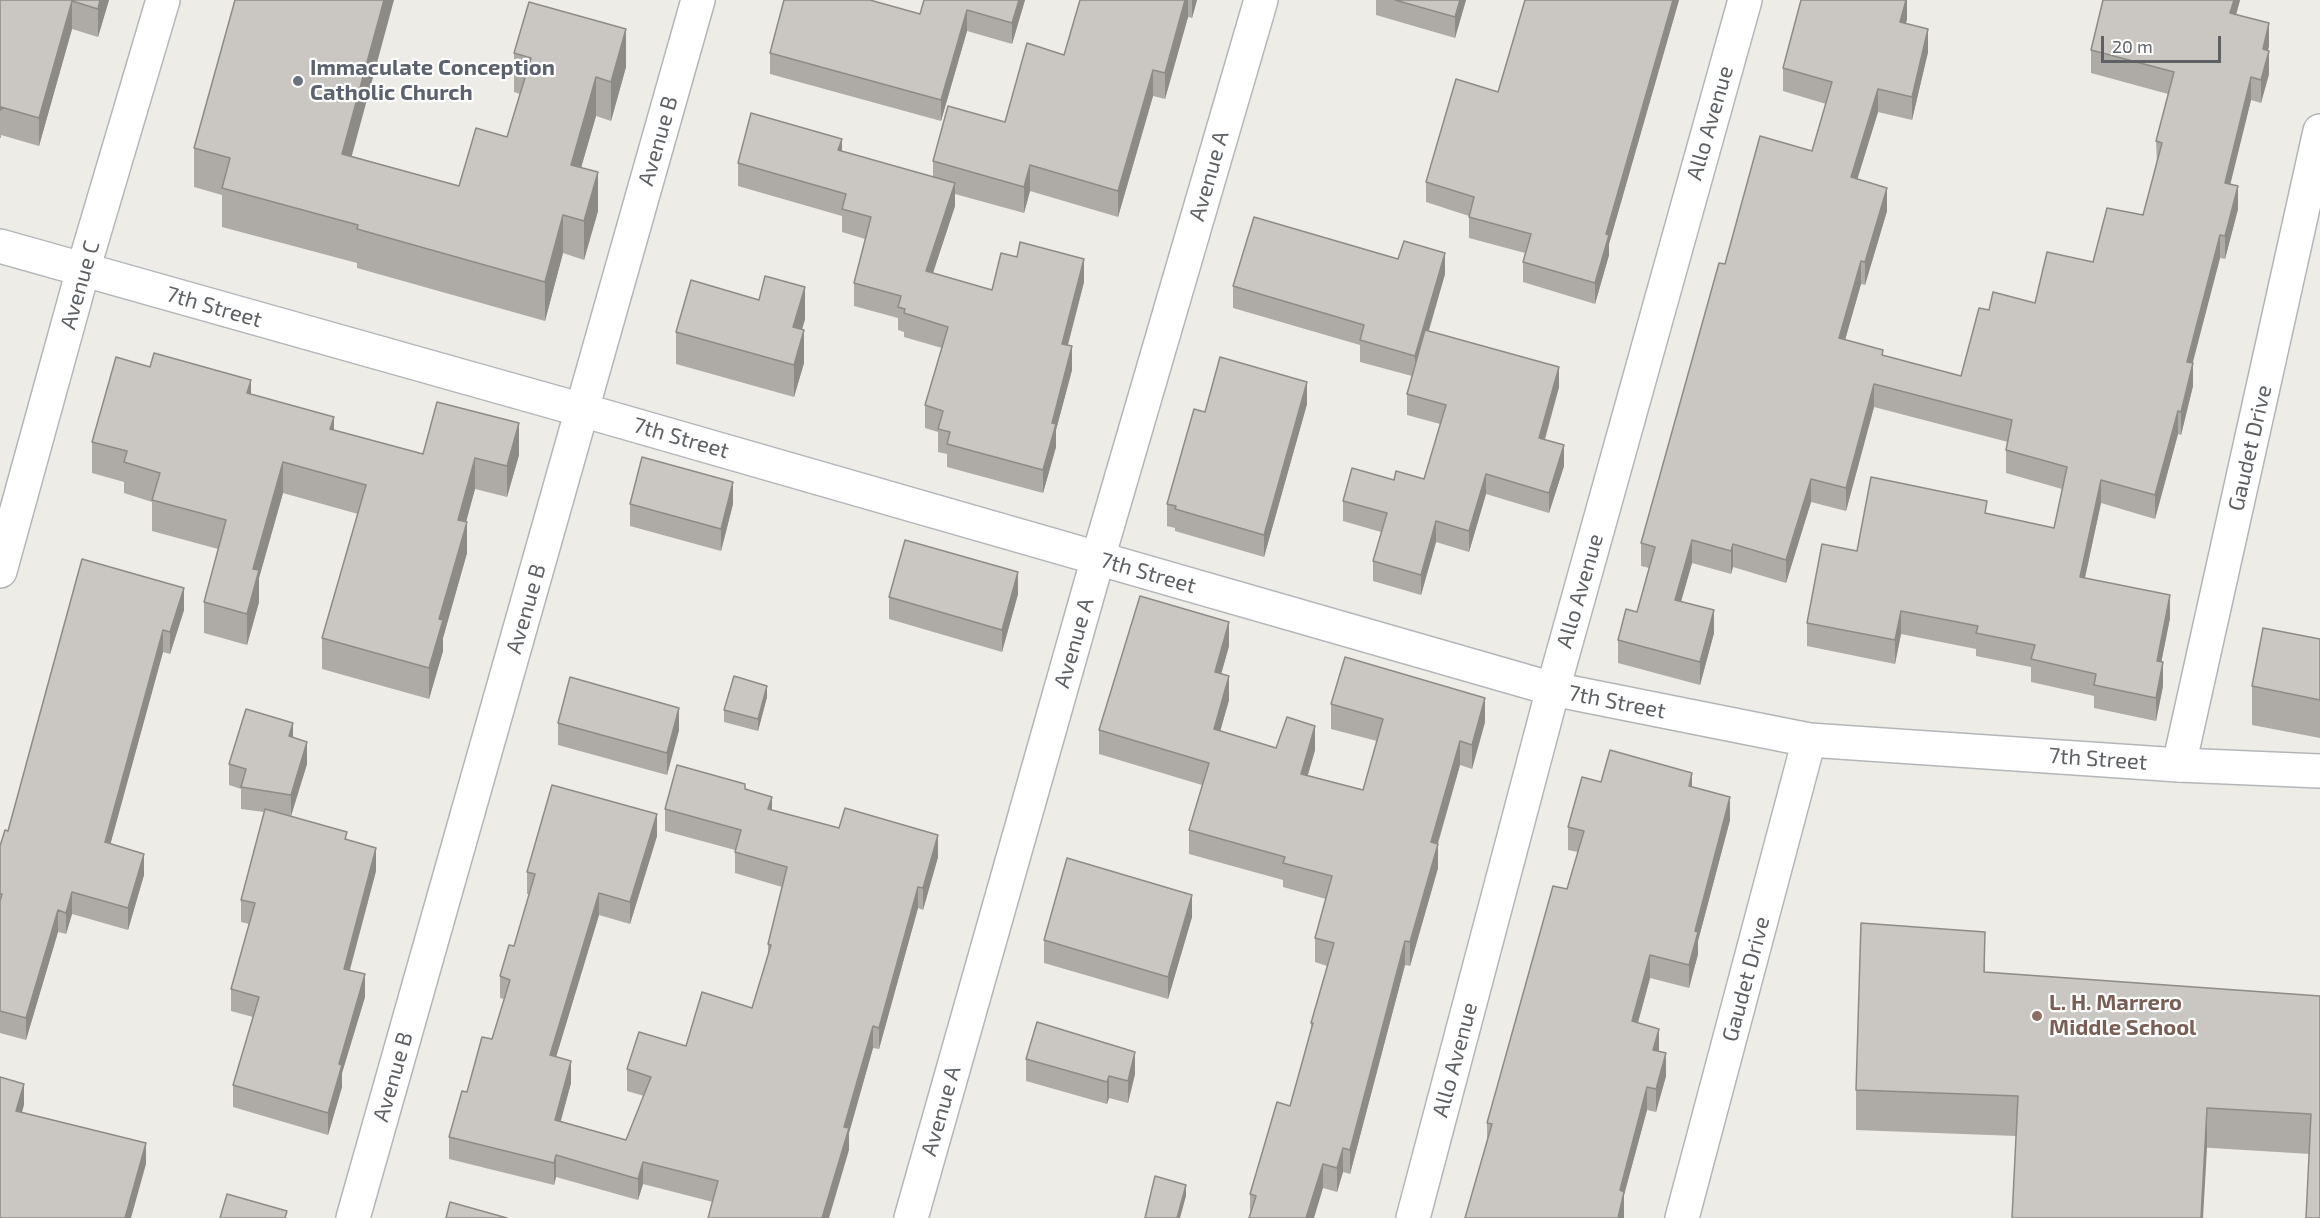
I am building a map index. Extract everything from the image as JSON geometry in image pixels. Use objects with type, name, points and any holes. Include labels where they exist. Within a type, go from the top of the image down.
[{"type":"street","name":"Avenue C","points":[[0,572],[83,270],[163,0]]},
{"type":"street","name":"Avenue B","points":[[354,1218],[698,0]]},
{"type":"street","name":"Avenue A","points":[[911,1218],[1098,558],[1261,0]]},
{"type":"street","name":"Allo Avenue","points":[[1413,1218],[1552,689],[1745,0]]},
{"type":"street","name":"Gaudet Drive","points":[[2179,765],[2320,131]]},
{"type":"street","name":"7th Street","points":[[0,246],[582,410],[1552,689],[1809,740],[2179,765],[2320,771]]},
{"type":"street","name":"Gaudet Drive","points":[[1682,1218],[1809,740]]},
{"type":"building","points":[[0,0],[100,0],[98,9],[72,1],[39,118],[1,107],[0,110]]},
{"type":"building","points":[[235,0],[384,0],[342,154],[459,186],[476,128],[507,137],[531,58],[514,53],[529,2],[626,29],[611,82],[596,77],[571,165],[598,172],[584,221],[563,215],[545,282],[357,229],[358,225],[222,188],[230,158],[194,148]]},
{"type":"building","points":[[784,0],[870,0],[920,14],[924,0],[1019,0],[1012,23],[967,10],[941,100],[770,53]]},
{"type":"building","points":[[1080,0],[1185,0],[1165,73],[1153,70],[1118,191],[1030,165],[1024,187],[933,161],[948,106],[1005,122],[1027,43],[1064,55]]},
{"type":"building","points":[[1395,0],[1460,0],[1455,17]]},
{"type":"building","points":[[1525,0],[1673,0],[1606,234],[1609,235],[1595,283],[1523,262],[1531,234],[1469,217],[1474,197],[1426,182],[1456,79],[1498,92]]},
{"type":"building","points":[[1801,0],[1906,0],[1900,22],[1928,29],[1912,97],[1878,89],[1851,177],[1887,188],[1865,262],[1861,261],[1839,338],[1883,350],[1882,355],[1961,376],[1979,308],[1989,310],[1993,292],[2035,303],[2047,252],[2093,262],[2107,208],[2143,215],[2162,143],[2156,141],[2174,72],[2091,50],[2103,0],[2234,0],[2230,13],[2269,23],[2263,49],[2269,51],[2261,80],[2251,77],[2225,183],[2238,186],[2225,236],[2220,235],[2187,362],[2193,363],[2181,412],[2178,411],[2155,495],[2101,480],[2080,577],[2170,595],[2157,661],[2163,662],[2156,698],[2094,685],[2096,674],[2031,659],[2035,645],[1976,633],[1978,626],[1901,611],[1895,640],[1807,623],[1822,544],[1857,551],[1871,477],[1987,501],[1985,513],[2054,528],[2067,467],[2006,450],[2012,420],[1874,384],[1846,488],[1811,479],[1786,560],[1733,544],[1731,551],[1692,540],[1675,600],[1714,610],[1700,662],[1618,640],[1626,609],[1637,612],[1655,547],[1641,543],[1719,263],[1725,264],[1760,136],[1812,151],[1832,82],[1783,68]]},
{"type":"building","points":[[751,113],[842,139],[838,150],[955,183],[926,271],[992,290],[1001,253],[1017,257],[1020,242],[1084,259],[1062,344],[1072,346],[1052,423],[1056,424],[1043,470],[947,444],[950,432],[938,429],[943,411],[925,405],[948,327],[904,313],[905,309],[898,307],[901,296],[854,283],[871,217],[842,209],[846,194],[738,163]]},
{"type":"building","points":[[1254,217],[1398,259],[1404,241],[1445,253],[1415,356],[1360,340],[1364,325],[1233,286]]},
{"type":"building","points":[[765,276],[805,287],[793,327],[804,330],[794,365],[676,332],[691,280],[759,300]]},
{"type":"building","points":[[1425,330],[1559,367],[1539,438],[1564,445],[1549,493],[1486,474],[1469,531],[1436,521],[1421,575],[1373,561],[1387,513],[1343,501],[1352,468],[1394,480],[1396,471],[1424,479],[1446,405],[1407,394]]},
{"type":"building","points":[[154,353],[251,380],[247,393],[334,417],[330,429],[423,454],[437,402],[519,423],[507,466],[475,458],[458,520],[467,522],[439,619],[443,620],[429,668],[322,638],[366,485],[283,462],[253,569],[259,570],[247,614],[204,602],[226,520],[152,500],[160,473],[124,462],[127,451],[92,442],[116,357],[150,367]]},
{"type":"building","points":[[1220,357],[1307,382],[1264,535],[1175,509],[1176,506],[1167,504],[1194,409],[1205,412]]},
{"type":"building","points":[[642,457],[733,482],[721,529],[630,504]]},
{"type":"building","points":[[905,540],[1018,572],[1002,630],[889,597]]},
{"type":"building","points":[[82,559],[184,588],[170,632],[163,630],[105,842],[144,854],[128,908],[72,892],[66,913],[58,910],[26,1018],[0,1011],[0,901],[2,894],[0,894],[0,846],[5,830],[8,831]]},
{"type":"building","points":[[1140,596],[1229,622],[1215,672],[1229,676],[1214,729],[1276,748],[1287,717],[1315,726],[1301,774],[1363,790],[1383,719],[1331,704],[1345,657],[1485,698],[1472,745],[1460,741],[1431,842],[1438,844],[1410,942],[1405,941],[1350,1150],[1343,1148],[1337,1168],[1323,1164],[1306,1218],[1249,1218],[1256,1196],[1250,1194],[1277,1102],[1290,1106],[1334,943],[1315,938],[1332,876],[1283,863],[1285,857],[1189,830],[1209,763],[1099,730]]},
{"type":"building","points":[[2263,628],[2320,639],[2320,700],[2252,686]]},
{"type":"building","points":[[734,676],[767,686],[758,719],[724,710]]},
{"type":"building","points":[[570,677],[679,708],[667,753],[558,723]]},
{"type":"building","points":[[246,709],[293,723],[289,736],[307,742],[291,795],[241,787],[246,769],[229,764]]},
{"type":"building","points":[[1610,750],[1692,773],[1689,786],[1730,797],[1695,931],[1698,932],[1689,965],[1650,955],[1632,1021],[1659,1029],[1653,1050],[1666,1053],[1656,1089],[1647,1087],[1620,1190],[1624,1192],[1618,1218],[1465,1218],[1492,1124],[1487,1123],[1553,886],[1567,889],[1584,831],[1568,827],[1582,777],[1601,782]]},
{"type":"building","points":[[677,765],[745,784],[745,789],[772,797],[768,809],[839,828],[845,808],[938,835],[923,888],[918,887],[879,1028],[873,1026],[844,1127],[849,1128],[822,1218],[708,1218],[718,1181],[643,1162],[638,1179],[556,1155],[554,1163],[449,1137],[462,1091],[467,1092],[482,1037],[492,1039],[510,980],[500,976],[509,945],[514,946],[535,874],[527,872],[552,785],[657,814],[630,902],[599,893],[550,1055],[571,1061],[555,1120],[626,1140],[651,1077],[627,1069],[639,1032],[686,1046],[702,992],[752,1008],[771,945],[768,944],[787,867],[735,852],[741,830],[665,809]]},
{"type":"building","points":[[265,809],[347,832],[345,839],[376,848],[344,969],[365,974],[339,1064],[342,1065],[328,1113],[233,1085],[259,997],[231,989],[255,903],[241,900]]},
{"type":"building","points":[[1067,858],[1192,895],[1168,977],[1044,940]]},
{"type":"building","points":[[1861,923],[1985,932],[1984,972],[2320,996],[2320,1218],[2306,1218],[2311,1114],[2207,1108],[2201,1218],[2012,1218],[2018,1096],[1856,1090]]},
{"type":"building","points":[[1037,1022],[1135,1052],[1128,1081],[1109,1076],[1107,1082],[1026,1059]]},
{"type":"building","points":[[0,1077],[24,1084],[16,1111],[146,1143],[125,1218],[0,1218]]},
{"type":"building","points":[[1155,1176],[1186,1185],[1177,1218],[1145,1218]]},
{"type":"building","points":[[227,1194],[287,1211],[285,1218],[220,1218]]},
{"type":"building","points":[[450,1202],[507,1218],[446,1218]]},
{"type":"place","name":"Immaculate Conception Catholic Church","points":[[298,81]]},
{"type":"place","name":"L. H. Marrero Middle School","points":[[2037,1016]]}]
